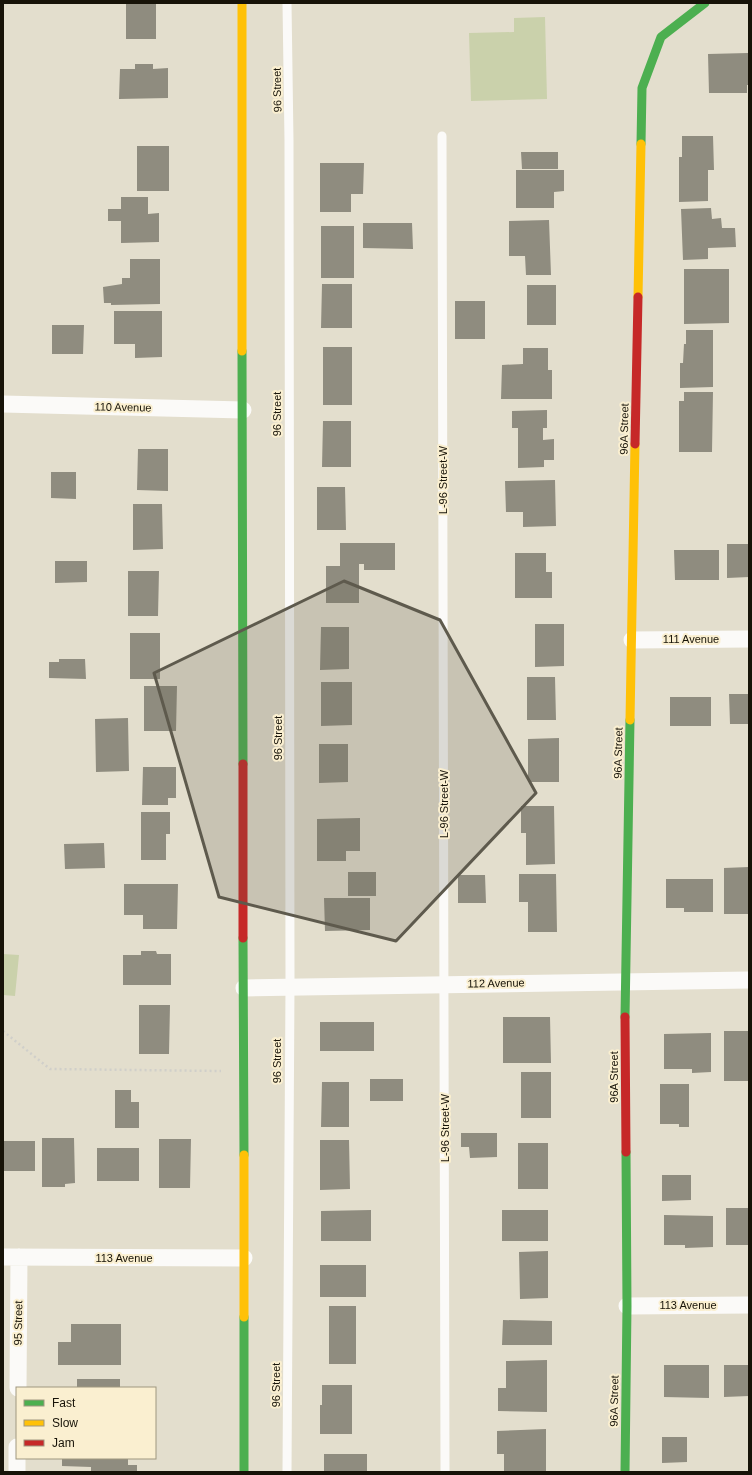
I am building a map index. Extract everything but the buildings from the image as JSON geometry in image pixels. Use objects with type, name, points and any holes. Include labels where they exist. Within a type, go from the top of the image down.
[{"type":"street","points":[[242,3],[244,1472]]},
{"type":"street","name":"96A Street","points":[[625,1472],[627,1306],[625,981],[642,88],[661,37],[705,3]]},
{"type":"street","name":"110 Avenue","points":[[3,404],[243,410]]},
{"type":"street","name":"111 Avenue","points":[[632,640],[749,639]]},
{"type":"street","name":"112 Avenue","points":[[244,988],[749,980]]},
{"type":"street","name":"113 Avenue","points":[[11,1257],[244,1258]]},
{"type":"street","name":"95 Street","points":[[11,1257],[18,1387]]},
{"type":"street","name":"113 Avenue","points":[[627,1306],[749,1305]]},
{"type":"street","points":[[17,1459],[17,1472]]},
{"type":"lane","name":"96 Street","points":[[287,3],[289,141],[290,987],[287,1472]]},
{"type":"lane","name":"L-96 Street-W","points":[[442,136],[445,1472]]},
{"type":"path","points":[[3,1031],[50,1069],[244,1071]]},
{"type":"highlighted area","points":[[344,581],[440,620],[536,793],[396,941],[219,897],[154,673]]},
{"type":"green space","points":[[545,17],[547,99],[471,101],[469,33],[514,32],[514,18]]},
{"type":"green space","points":[[3,954],[19,955],[15,996],[3,995]]},
{"type":"traffic: fast","points":[[641,144],[642,88],[661,37],[705,3]]},
{"type":"traffic: fast","points":[[242,351],[243,764]]},
{"type":"traffic: fast","points":[[625,1017],[630,720]]},
{"type":"traffic: fast","points":[[243,938],[244,1155]]},
{"type":"traffic: fast","points":[[625,1472],[627,1306],[626,1152]]},
{"type":"traffic: fast","points":[[244,1317],[244,1472]]},
{"type":"traffic: slow","points":[[242,3],[242,351]]},
{"type":"traffic: slow","points":[[638,297],[641,144]]},
{"type":"traffic: slow","points":[[630,720],[635,444]]},
{"type":"traffic: slow","points":[[244,1155],[244,1317]]},
{"type":"traffic: jam","points":[[635,444],[638,297]]},
{"type":"traffic: jam","points":[[243,764],[243,938]]},
{"type":"traffic: jam","points":[[625,1017],[626,1152]]}]
